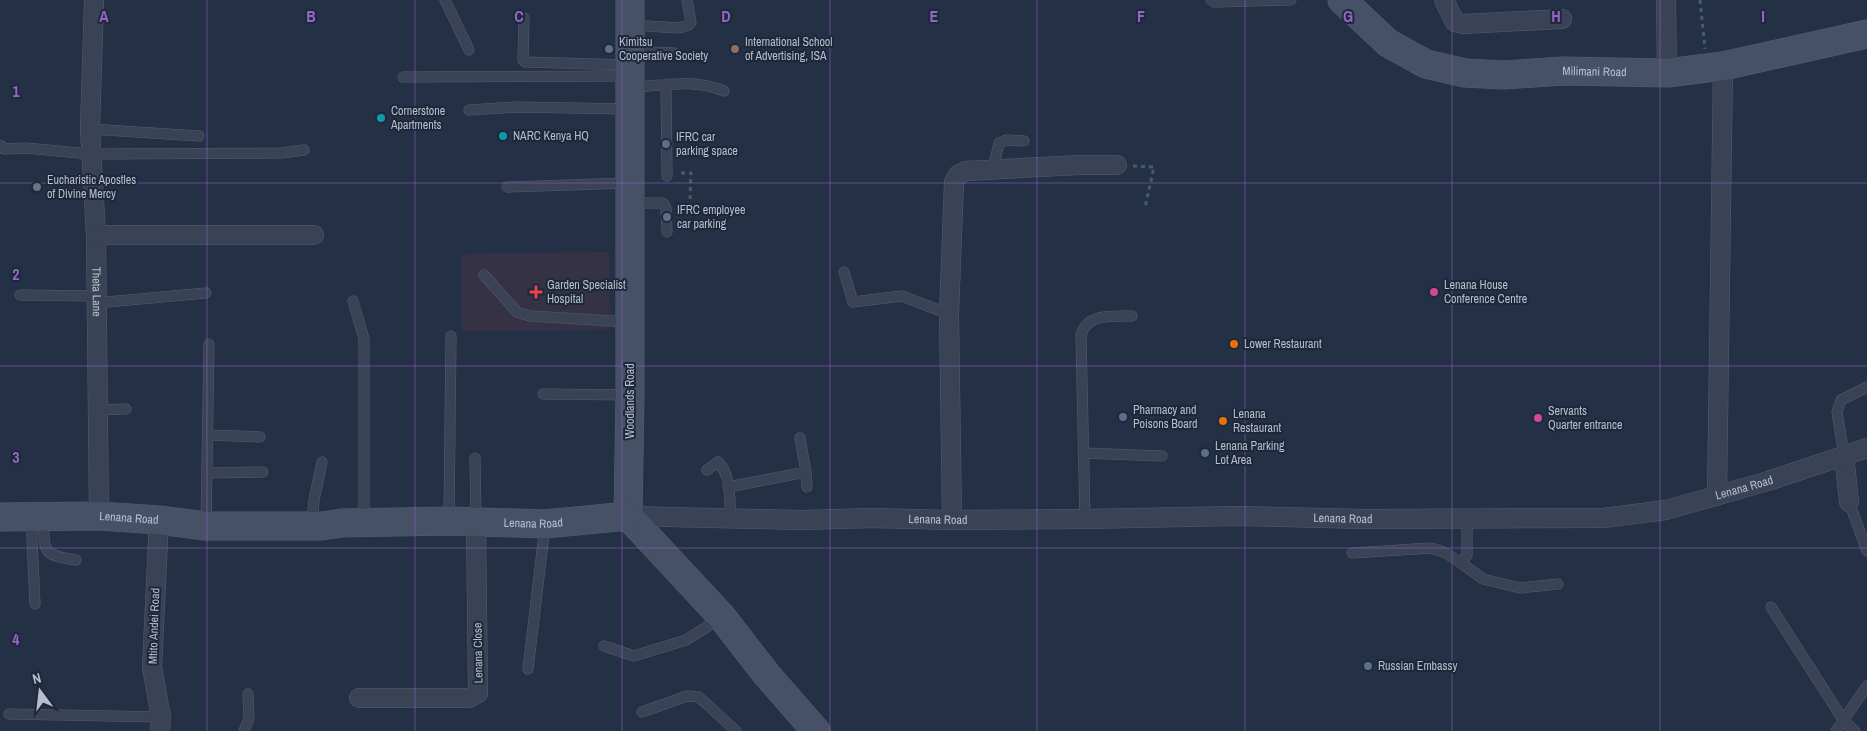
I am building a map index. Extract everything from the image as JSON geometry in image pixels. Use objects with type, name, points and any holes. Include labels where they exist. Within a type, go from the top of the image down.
[{"type":"street","name":"Theta Lane","points":[[94,0],[90,154],[96,235],[100,516]]},
{"type":"street","name":"Milimani Road","points":[[1342,0],[1388,43],[1426,64],[1465,73],[1504,75],[1564,71],[1667,73],[1715,67],[1867,34]]},
{"type":"street","points":[[1444,0],[1455,22],[1463,24],[1562,20]]},
{"type":"street","points":[[1666,0],[1667,73]]},
{"type":"street","name":"Woodlands Road","points":[[628,516],[630,59]]},
{"type":"street","points":[[1715,67],[1717,496]]},
{"type":"street","points":[[952,520],[949,314],[954,182],[958,175],[966,171],[1079,165],[1117,165]]},
{"type":"street","points":[[96,235],[314,234]]},
{"type":"street","name":"Lenana Road","points":[[0,517],[100,516],[159,520],[206,526],[312,524],[322,526],[364,522],[449,521],[545,524],[628,516],[801,520],[872,518],[952,520],[1085,519],[1237,516],[1364,519],[1603,518],[1666,510],[1717,496],[1867,448]]},
{"type":"street","points":[[1844,455],[1850,502]]},
{"type":"street","points":[[628,516],[722,617],[766,675],[816,731]]},
{"type":"street","name":"Mtito Andei Road","points":[[159,520],[152,667],[160,724]]},
{"type":"street","name":"Lenana Close","points":[[359,698],[469,698],[478,693],[476,521]]},
{"type":"lane","points":[[445,0],[469,50]]},
{"type":"lane","points":[[469,110],[516,107],[630,59],[679,28],[689,25],[691,22],[687,0]]},
{"type":"lane","points":[[1211,0],[1223,2],[1291,0]]},
{"type":"lane","points":[[524,18],[523,60],[525,62],[630,59],[666,84],[680,82],[711,86],[724,91]]},
{"type":"lane","points":[[403,77],[630,59],[674,53]]},
{"type":"lane","points":[[666,84],[667,175]]},
{"type":"lane","points":[[90,130],[199,136]]},
{"type":"lane","points":[[993,170],[998,143],[1007,140],[1024,141]]},
{"type":"lane","points":[[0,145],[4,149],[26,148],[90,154],[282,153],[304,150]]},
{"type":"lane","points":[[507,187],[630,193],[663,204],[666,208],[667,230]]},
{"type":"lane","points":[[844,272],[853,302],[902,296],[949,314]]},
{"type":"lane","points":[[484,275],[517,312],[530,316],[630,322]]},
{"type":"lane","points":[[20,295],[96,300],[206,293]]},
{"type":"lane","points":[[353,301],[364,339],[364,522]]},
{"type":"lane","points":[[1085,519],[1081,335],[1083,328],[1088,322],[1103,316],[1132,316]]},
{"type":"lane","points":[[449,521],[451,336]]},
{"type":"lane","points":[[206,526],[209,344]]},
{"type":"lane","points":[[1844,455],[1837,412],[1841,400],[1867,387]]},
{"type":"lane","points":[[543,394],[630,395]]},
{"type":"lane","points":[[98,410],[126,409]]},
{"type":"lane","points":[[209,435],[260,437]]},
{"type":"lane","points":[[800,438],[808,487]]},
{"type":"lane","points":[[1083,453],[1162,456]]},
{"type":"lane","points":[[475,458],[476,521]]},
{"type":"lane","points":[[312,524],[314,500],[322,462]]},
{"type":"lane","points":[[707,470],[718,462],[723,467],[727,476],[731,518]]},
{"type":"lane","points":[[207,472],[263,472]]},
{"type":"lane","points":[[728,488],[806,472]]},
{"type":"lane","points":[[1850,502],[1867,551]]},
{"type":"lane","points":[[37,517],[48,552],[54,556],[76,560]]},
{"type":"lane","points":[[35,604],[31,542],[37,517]]},
{"type":"lane","points":[[1461,563],[1468,555],[1467,519]]},
{"type":"lane","points":[[528,668],[545,524]]},
{"type":"lane","points":[[1352,553],[1431,548],[1444,552],[1482,579],[1520,588],[1558,584]]},
{"type":"lane","points":[[1771,607],[1844,721],[1856,731]]},
{"type":"lane","points":[[604,646],[634,656],[686,640],[722,617]]},
{"type":"lane","points":[[1836,731],[1867,686]]},
{"type":"lane","points":[[244,731],[249,718],[248,694]]},
{"type":"lane","points":[[642,712],[687,696],[699,698],[736,731]]},
{"type":"lane","points":[[9,714],[160,724]]},
{"type":"path","points":[[1700,0],[1715,67]]},
{"type":"path","points":[[1117,165],[1154,167],[1145,208]]},
{"type":"path","points":[[667,175],[691,173],[689,227],[667,230]]},
{"type":"shaded area","name":"Garden Specialist Hospital","points":[[609,252],[610,330],[462,331],[462,254]]},
{"type":"place","name":"Kimitsu Cooperative Society","points":[[609,49]]},
{"type":"place","name":"International School of Advertising, ISA","points":[[735,49]]},
{"type":"place","name":"Cornerstone Apartments","points":[[381,118]]},
{"type":"place","name":"NARC Kenya HQ","points":[[503,136]]},
{"type":"place","name":"IFRC car parking space","points":[[666,144]]},
{"type":"place","name":"Eucharistic Apostles of Divine Mercy","points":[[37,187]]},
{"type":"place","name":"IFRC employee car parking","points":[[667,217]]},
{"type":"place","name":"Garden Specialist Hospital","points":[[536,292]]},
{"type":"place","name":"Lenana House Conference Centre","points":[[1434,292]]},
{"type":"place","name":"Lower Restaurant","points":[[1234,344]]},
{"type":"place","name":"Pharmacy and Poisons Board","points":[[1123,417]]},
{"type":"place","name":"Servants Quarter entrance","points":[[1538,418]]},
{"type":"place","name":"Lenana Restaurant","points":[[1223,421]]},
{"type":"place","name":"Lenana Parking Lot Area","points":[[1205,453]]},
{"type":"place","name":"Russian Embassy","points":[[1368,666]]}]
